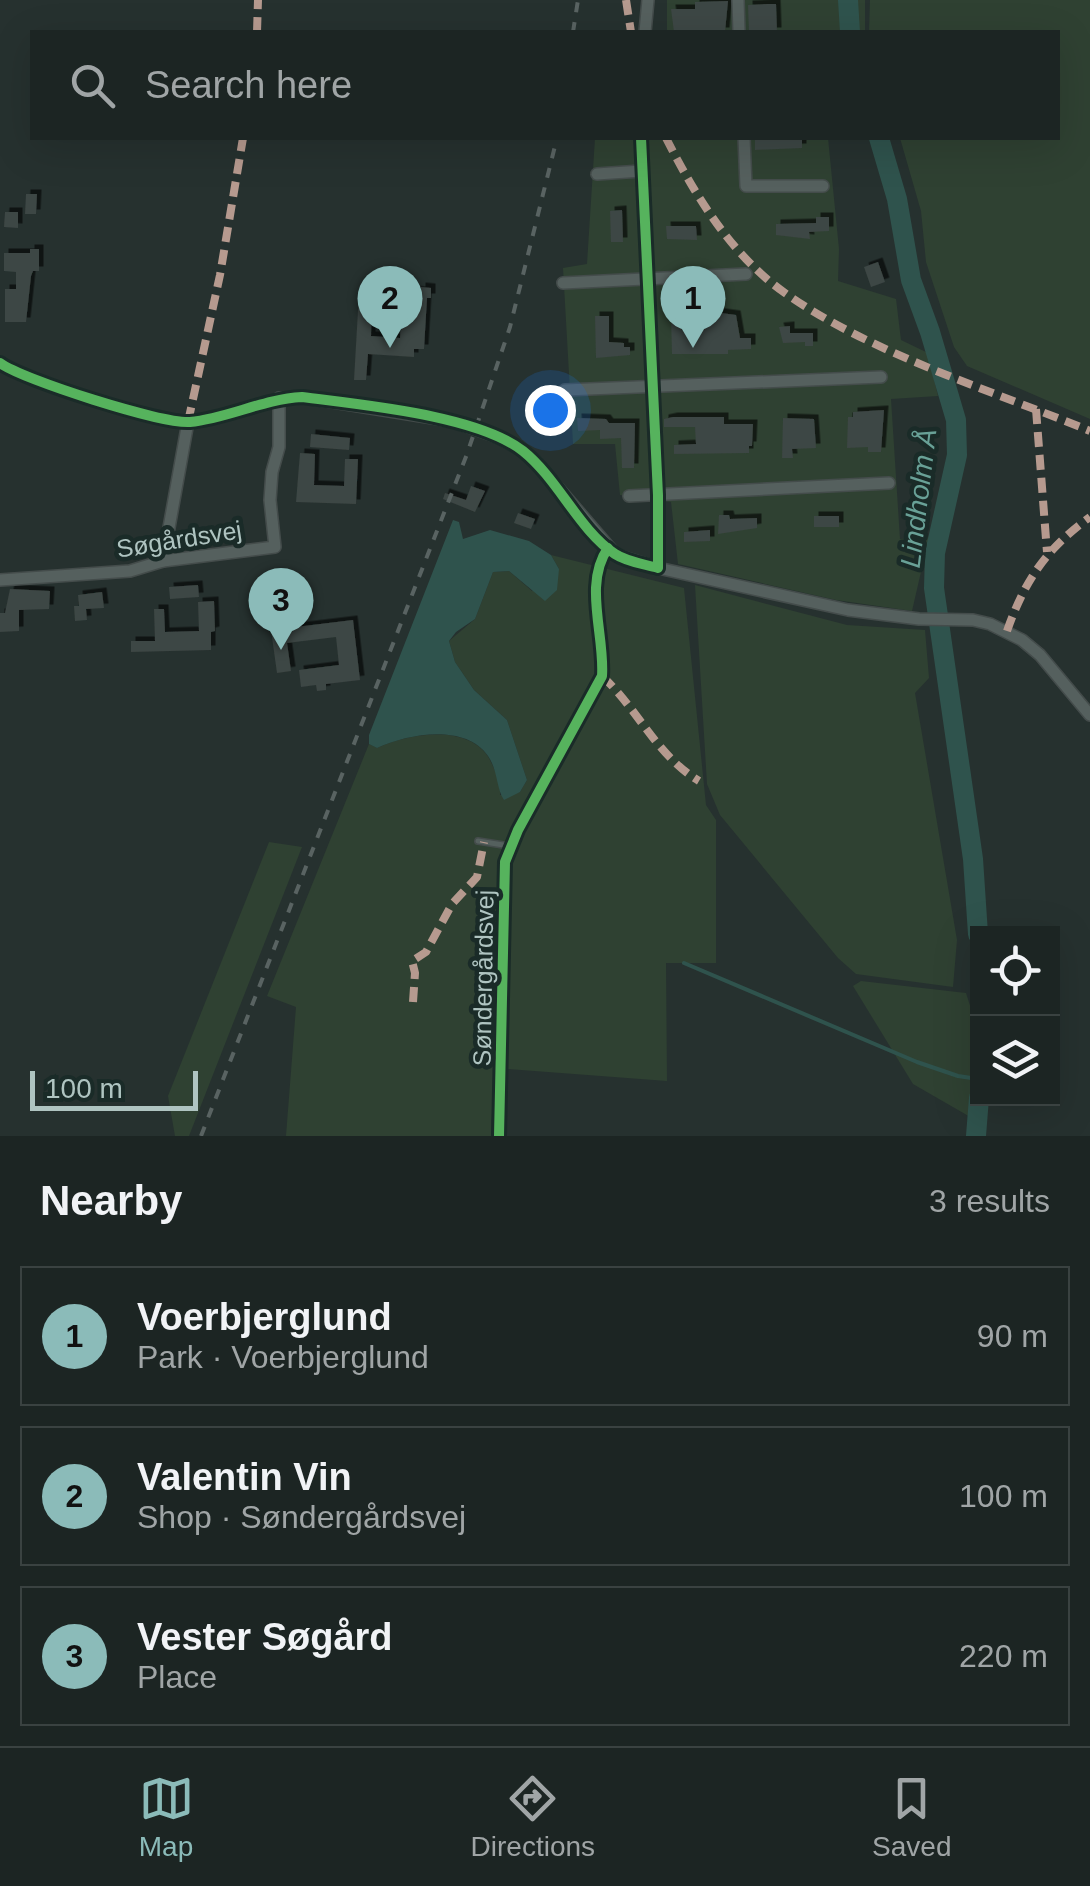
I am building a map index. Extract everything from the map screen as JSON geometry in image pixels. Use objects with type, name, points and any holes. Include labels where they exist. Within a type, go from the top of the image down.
[{"type":"street","points":[[645,30],[648,0]]},
{"type":"street","points":[[738,0],[739,30]]},
{"type":"street","points":[[642,140],[658,568]]},
{"type":"street","points":[[744,140],[746,186],[823,186]]},
{"type":"street","points":[[597,174],[641,171]]},
{"type":"street","points":[[563,283],[746,274]]},
{"type":"street","points":[[0,362],[41,381],[161,418],[188,422],[279,398],[302,397],[452,421],[520,448],[608,548],[629,560],[830,607],[990,624],[1022,640],[1040,655],[1090,714]]},
{"type":"street","points":[[565,390],[881,377]]},
{"type":"street","name":"Søgårdsvej","points":[[0,580],[130,571],[163,561],[276,547],[270,500],[279,447],[279,398]]},
{"type":"street","points":[[163,561],[188,422]]},
{"type":"street","points":[[628,496],[889,483]]},
{"type":"street","name":"Søndergårdsvej","points":[[500,1136],[506,862],[510,846],[602,676],[604,651],[595,582],[596,570],[608,548]]},
{"type":"lane","points":[[478,841],[510,846]]},
{"type":"shaded area","points":[[667,0],[865,0],[865,30],[667,30]]},
{"type":"shaded area","points":[[870,0],[1090,0],[1090,419],[967,366],[954,347],[926,262],[921,211],[901,140],[1060,140],[1060,30],[869,30]]},
{"type":"shaded area","points":[[595,140],[828,140],[839,249],[838,281],[896,299],[901,340],[928,353],[938,396],[891,399],[900,539],[929,537],[912,611],[836,600],[678,564],[671,502],[620,495],[615,444],[573,444],[563,268],[587,264]]},
{"type":"shaded area","points":[[453,520],[459,522],[463,539],[490,530],[529,541],[551,555],[559,569],[557,590],[545,601],[509,571],[493,572],[475,619],[449,641],[455,662],[474,690],[507,720],[527,780],[520,792],[504,800],[488,756],[465,739],[436,734],[377,748],[369,744],[369,735]]},
{"type":"shaded area","points":[[551,555],[684,588],[706,805],[716,820],[716,963],[666,963],[667,1081],[494,1068],[491,1136],[286,1136],[296,1007],[267,996],[369,744],[377,748],[423,735],[456,737],[483,751],[497,775],[500,795],[520,792],[527,780],[507,720],[474,690],[455,662],[449,641],[475,619],[493,572],[509,571],[532,591],[559,569]]},
{"type":"shaded area","points":[[695,585],[847,625],[925,630],[929,678],[915,693],[957,940],[953,987],[856,974],[838,958],[720,815],[707,784]]},
{"type":"shaded area","points":[[269,842],[302,847],[189,1136],[175,1136],[168,1096]]},
{"type":"shaded area","points":[[861,981],[966,993],[970,1006],[972,1118],[913,1084],[853,986]]},
{"type":"building","points":[[728,1],[725,30],[674,30],[671,9],[695,9],[695,2]]},
{"type":"building","points":[[776,4],[777,30],[749,30],[748,5]]},
{"type":"building","points":[[755,140],[802,140],[802,148],[755,150]]},
{"type":"building","points":[[26,194],[37,194],[36,214],[25,214]]},
{"type":"building","points":[[622,210],[623,242],[611,242],[610,211]]},
{"type":"building","points":[[5,212],[18,212],[18,228],[4,227]]},
{"type":"building","points":[[816,217],[829,217],[829,231],[809,232],[810,239],[776,235],[776,224],[816,223]]},
{"type":"building","points":[[666,226],[696,226],[697,240],[667,239]]},
{"type":"building","points":[[30,249],[39,249],[39,271],[33,271],[31,276],[26,322],[5,322],[5,289],[16,289],[16,272],[4,271],[4,253],[30,253]]},
{"type":"building","points":[[878,262],[885,282],[871,287],[864,267]]},
{"type":"building","points":[[421,287],[431,288],[424,349],[414,349],[414,357],[368,354],[366,380],[354,380],[359,293],[372,288],[421,291]],"holes":[[[372,304],[402,306],[400,338],[371,336]]]},
{"type":"building","points":[[689,311],[736,315],[740,338],[751,338],[751,349],[728,350],[728,354],[672,354],[671,316],[689,316]]},
{"type":"building","points":[[595,316],[609,316],[609,342],[624,343],[624,347],[630,347],[630,355],[596,358]]},
{"type":"building","points":[[790,326],[790,333],[813,333],[813,346],[805,346],[805,342],[783,343],[779,327]]},
{"type":"building","points":[[884,410],[881,452],[868,452],[868,447],[847,448],[848,417],[853,417],[853,412]]},
{"type":"building","points":[[724,417],[724,424],[753,424],[752,446],[749,453],[674,454],[674,445],[696,444],[695,427],[664,427],[664,419]]},
{"type":"building","points":[[577,418],[635,423],[634,468],[622,468],[621,438],[600,439],[600,430],[578,431]]},
{"type":"building","points":[[783,418],[814,419],[816,448],[792,449],[793,458],[782,458]]},
{"type":"building","points":[[311,434],[350,438],[349,450],[310,447]]},
{"type":"building","points":[[300,453],[315,454],[314,485],[344,486],[345,459],[358,459],[356,504],[296,502]]},
{"type":"building","points":[[471,486],[485,491],[475,512],[443,499],[445,493],[466,500]]},
{"type":"building","points":[[518,513],[535,519],[531,529],[514,523]]},
{"type":"building","points":[[719,515],[729,515],[730,519],[757,518],[757,528],[718,534]]},
{"type":"building","points":[[814,516],[839,516],[839,527],[814,527]]},
{"type":"building","points":[[710,530],[710,541],[684,542],[684,532]]},
{"type":"building","points":[[198,585],[199,597],[170,599],[169,587]]},
{"type":"building","points":[[10,589],[50,591],[49,609],[19,610],[19,631],[0,632],[0,613],[5,613]]},
{"type":"building","points":[[102,592],[104,608],[86,609],[87,620],[75,621],[78,595]]},
{"type":"building","points":[[214,601],[211,650],[131,652],[131,641],[155,641],[154,609],[164,609],[165,632],[199,631],[198,602]]},
{"type":"building","points":[[353,620],[360,680],[326,684],[326,690],[317,691],[316,685],[301,687],[299,670],[339,665],[336,637],[287,643],[291,671],[277,673],[271,630]]},
{"type":"waterway","name":"Lindholm Å","points":[[848,0],[850,30]]},
{"type":"waterway","name":"Lindholm Å","points":[[880,140],[897,199],[911,280],[956,420],[957,455],[935,553],[934,588],[973,859],[977,926]]},
{"type":"waterway","points":[[684,963],[917,1062],[970,1078]]},
{"type":"waterway","name":"Lindholm Å","points":[[976,1136],[978,1106]]},
{"type":"railway","points":[[573,30],[578,0]]},
{"type":"railway","points":[[201,1136],[467,454],[510,327],[557,140]]},
{"type":"marked path","points":[[257,30],[258,0]]},
{"type":"marked path","points":[[626,0],[631,30]]},
{"type":"marked path","points":[[188,422],[220,275],[243,140]]},
{"type":"marked path","points":[[667,140],[716,223],[748,261],[785,293],[819,315],[893,352],[1090,431]]},
{"type":"marked path","points":[[1036,409],[1047,552]]},
{"type":"marked path","points":[[1007,631],[1021,596],[1039,567],[1061,541],[1090,517]]},
{"type":"marked path","points":[[602,676],[671,758],[699,781]]},
{"type":"marked path","points":[[413,1002],[412,961],[426,952],[452,904],[477,877],[484,842]]},
{"type":"cycle path","points":[[0,363],[63,390],[175,421],[204,420],[302,397],[386,408],[478,428],[503,439],[536,462],[602,544],[630,561],[658,568],[641,140]]},
{"type":"cycle path","points":[[499,1136],[505,862],[518,830],[602,676],[596,594],[597,577],[608,548]]},
{"type":"place","name":"Valentin Vin","points":[[390,348]]},
{"type":"place","name":"Voerbjerglund","points":[[693,348]]},
{"type":"place","name":"Vester Søgård","points":[[281,650]]}]
